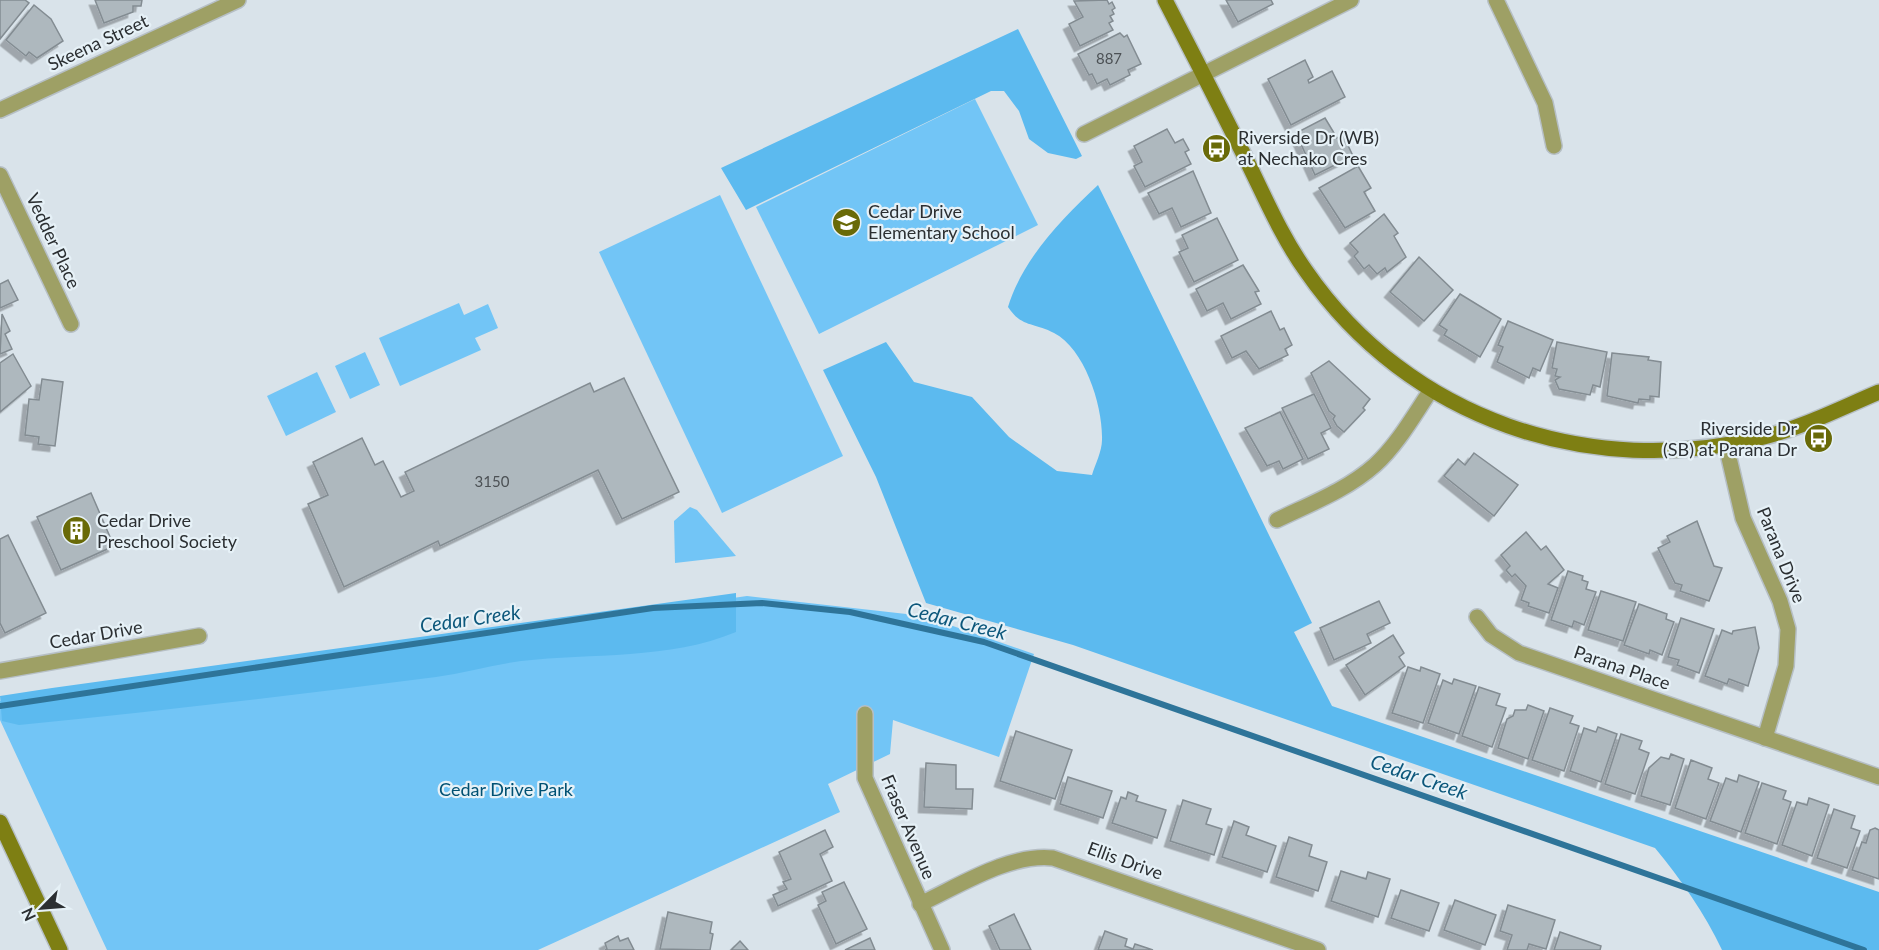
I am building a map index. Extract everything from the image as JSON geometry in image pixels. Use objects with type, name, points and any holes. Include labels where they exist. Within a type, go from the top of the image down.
[{"type":"street","name":"Skeena Street","points":[[0,110],[210,6],[238,0]]},
{"type":"street","points":[[1165,0],[1286,238],[1306,272],[1331,304],[1365,339],[1431,390],[1485,418],[1530,434],[1578,446],[1659,452],[1726,445],[1792,428],[1879,392]]},
{"type":"street","points":[[1084,134],[1351,0]]},
{"type":"street","points":[[1496,0],[1545,103],[1554,146]]},
{"type":"street","name":"Vedder Place","points":[[0,175],[71,324]]},
{"type":"street","points":[[1277,520],[1347,485],[1373,466],[1397,439],[1431,390]]},
{"type":"street","name":"Parana Drive","points":[[1726,445],[1743,518],[1782,607],[1788,629],[1786,666],[1765,738]]},
{"type":"street","name":"Parana Place","points":[[1477,617],[1491,635],[1519,653],[1765,738]]},
{"type":"street","name":"Cedar Drive","points":[[0,671],[199,636]]},
{"type":"street","name":"Fraser Avenue","points":[[865,714],[863,767],[865,778],[942,950]]},
{"type":"street","points":[[1765,738],[1879,777]]},
{"type":"street","points":[[0,822],[60,950]]},
{"type":"street","name":"Ellis Drive","points":[[920,904],[1012,862],[1040,857],[1067,861],[1285,944],[1318,950]]},
{"type":"green space","points":[[975,99],[1038,225],[819,334],[756,207]]},
{"type":"green space","points":[[720,195],[843,456],[722,513],[599,252]]},
{"type":"green space","points":[[459,303],[464,315],[488,304],[498,328],[475,338],[481,350],[400,386],[379,338]]},
{"type":"green space","points":[[365,352],[380,385],[350,399],[335,366]]},
{"type":"green space","points":[[317,372],[336,412],[286,436],[267,396]]},
{"type":"green space","points":[[690,507],[697,510],[736,556],[675,563],[674,521]]},
{"type":"green space","name":"Cedar Drive Park","points":[[747,596],[924,616],[1034,654],[999,757],[893,720],[890,754],[828,784],[840,812],[538,950],[107,950],[0,720],[0,701]]},
{"type":"shaded area","points":[[1018,29],[1082,156],[1076,159],[1048,153],[1029,139],[1019,111],[1004,91],[991,91],[746,210],[721,168]]},
{"type":"shaded area","points":[[1098,185],[1312,623],[1294,632],[1332,706],[1879,892],[1879,950],[1722,950],[1692,897],[1655,848],[1073,645],[926,603],[876,477],[823,370],[886,342],[914,382],[972,397],[1009,437],[1057,471],[1092,475],[1101,449],[1101,426],[1095,395],[1083,365],[1065,341],[1054,333],[1023,322],[1008,307],[1023,272],[1045,240]]},
{"type":"shaded area","points":[[736,593],[736,632],[684,647],[630,654],[521,661],[436,677],[123,714],[19,725],[2,721],[0,696]]},
{"type":"building","points":[[0,0],[25,0],[29,3],[0,39]]},
{"type":"building","points":[[95,0],[142,0],[141,6],[133,6],[133,12],[104,23]]},
{"type":"building","points":[[1107,0],[1109,4],[1112,2],[1115,8],[1112,10],[1114,14],[1110,16],[1113,21],[1109,23],[1113,30],[1080,46],[1069,24],[1083,17],[1074,1]]},
{"type":"building","points":[[1226,0],[1271,0],[1273,4],[1238,22]]},
{"type":"building","points":[[34,5],[51,19],[63,41],[37,58],[29,52],[26,56],[6,40]]},
{"type":"building","points":[[1120,33],[1124,37],[1127,35],[1141,64],[1128,70],[1130,75],[1110,85],[1107,79],[1097,84],[1092,74],[1089,75],[1078,54]]},
{"type":"building","points":[[1305,60],[1313,77],[1308,80],[1309,83],[1332,71],[1345,97],[1291,125],[1268,79]]},
{"type":"building","points":[[1325,118],[1337,138],[1343,135],[1353,156],[1315,175],[1296,133]]},
{"type":"building","points":[[1167,129],[1175,143],[1183,139],[1189,150],[1185,152],[1191,164],[1145,187],[1134,166],[1142,162],[1134,146]]},
{"type":"building","points":[[1358,166],[1371,188],[1364,192],[1375,211],[1345,228],[1319,188]]},
{"type":"building","points":[[1193,171],[1211,213],[1181,227],[1172,208],[1159,214],[1148,193]]},
{"type":"building","points":[[1384,214],[1398,233],[1394,236],[1406,257],[1387,272],[1385,268],[1377,274],[1369,265],[1364,269],[1354,256],[1358,252],[1350,243]]},
{"type":"building","points":[[1217,218],[1238,260],[1194,282],[1179,252],[1188,248],[1182,235]]},
{"type":"building","points":[[1419,257],[1453,290],[1424,321],[1390,292]]},
{"type":"building","points":[[1243,265],[1259,291],[1255,292],[1261,304],[1231,319],[1223,303],[1207,311],[1196,289]]},
{"type":"building","points":[[8,280],[18,300],[0,308],[0,284]]},
{"type":"building","points":[[1460,294],[1501,319],[1480,357],[1444,335],[1447,330],[1439,325]]},
{"type":"building","points":[[1271,311],[1280,330],[1284,328],[1292,345],[1285,349],[1288,355],[1259,369],[1246,351],[1232,358],[1221,336]]},
{"type":"building","points":[[2,314],[10,331],[5,334],[12,349],[0,354]]},
{"type":"building","points":[[1508,321],[1553,340],[1540,371],[1533,368],[1529,378],[1497,362],[1503,347],[1498,345]]},
{"type":"building","points":[[1557,342],[1607,352],[1600,387],[1593,385],[1590,395],[1559,389],[1555,380],[1560,377],[1555,376],[1557,369],[1552,368]]},
{"type":"building","points":[[1612,353],[1649,357],[1648,360],[1661,362],[1659,397],[1650,396],[1650,400],[1639,399],[1638,403],[1607,396]]},
{"type":"building","points":[[13,354],[31,386],[0,412],[0,363]]},
{"type":"building","points":[[1329,361],[1370,399],[1363,408],[1365,410],[1344,432],[1333,419],[1335,416],[1329,411],[1311,373]]},
{"type":"building","points":[[624,378],[679,492],[622,519],[598,470],[440,546],[438,541],[344,587],[308,504],[328,495],[313,462],[362,438],[375,465],[383,461],[401,497],[414,491],[405,472],[590,383],[594,392]]},
{"type":"building","points":[[42,379],[63,382],[55,446],[38,444],[39,437],[25,435],[29,399],[39,400]]},
{"type":"building","points":[[1314,394],[1331,428],[1321,433],[1329,449],[1308,459],[1282,408]]},
{"type":"building","points":[[1280,412],[1303,459],[1283,469],[1279,461],[1267,466],[1245,428]]},
{"type":"building","points":[[1474,453],[1518,485],[1494,516],[1444,476],[1458,459],[1465,465]]},
{"type":"building","name":"Cedar Drive Preschool Society","points":[[91,493],[114,546],[61,570],[37,517]]},
{"type":"building","points":[[1697,521],[1714,566],[1722,568],[1709,601],[1680,591],[1682,585],[1675,583],[1658,548],[1670,542],[1667,536]]},
{"type":"building","points":[[1526,532],[1541,550],[1546,546],[1564,570],[1548,584],[1558,588],[1549,613],[1528,606],[1529,603],[1521,600],[1526,586],[1515,574],[1512,577],[1506,570],[1510,566],[1501,555]]},
{"type":"building","points":[[8,535],[46,613],[5,633],[0,623],[0,539]]},
{"type":"building","points":[[1568,571],[1583,576],[1582,580],[1588,582],[1586,589],[1596,592],[1584,625],[1574,621],[1572,627],[1551,620]]},
{"type":"building","points":[[1601,591],[1636,602],[1623,641],[1588,630]]},
{"type":"building","points":[[1379,601],[1390,623],[1367,634],[1371,643],[1334,660],[1320,628]]},
{"type":"building","points":[[1639,604],[1667,614],[1666,619],[1674,622],[1662,655],[1650,650],[1649,654],[1624,645]]},
{"type":"building","points":[[1681,618],[1714,629],[1699,673],[1677,665],[1679,660],[1668,657]]},
{"type":"building","points":[[1755,627],[1759,648],[1748,686],[1729,679],[1727,684],[1705,676],[1722,630],[1732,634],[1733,631]]},
{"type":"building","points":[[1393,635],[1404,653],[1399,657],[1405,666],[1365,695],[1346,665]]},
{"type":"building","points":[[1408,667],[1420,671],[1421,667],[1440,674],[1423,723],[1392,713]]},
{"type":"building","points":[[1454,679],[1476,686],[1459,734],[1428,723],[1443,680],[1452,684]]},
{"type":"building","points":[[1479,687],[1500,694],[1496,705],[1506,708],[1492,747],[1462,736]]},
{"type":"building","points":[[1528,705],[1544,711],[1528,759],[1498,748],[1507,719],[1513,716],[1515,710],[1526,710]]},
{"type":"building","points":[[1550,708],[1573,716],[1570,723],[1579,726],[1564,771],[1532,760]]},
{"type":"building","points":[[1598,727],[1617,734],[1601,782],[1570,771],[1584,728],[1596,732]]},
{"type":"building","points":[[1016,731],[1072,750],[1055,799],[1000,781]]},
{"type":"building","points":[[1621,734],[1642,741],[1639,749],[1649,753],[1635,794],[1605,784]]},
{"type":"building","points":[[1671,754],[1684,759],[1670,805],[1641,796],[1649,768],[1661,757],[1669,759]]},
{"type":"building","points":[[1691,760],[1712,768],[1708,779],[1719,783],[1706,819],[1675,808]]},
{"type":"building","points":[[926,763],[956,765],[956,789],[973,789],[972,809],[924,807]]},
{"type":"building","points":[[1739,775],[1759,782],[1741,832],[1710,821],[1726,778],[1737,782]]},
{"type":"building","points":[[1068,777],[1112,791],[1103,818],[1060,804]]},
{"type":"building","points":[[1762,783],[1786,791],[1783,799],[1791,802],[1777,844],[1745,833]]},
{"type":"building","points":[[1128,792],[1138,796],[1136,801],[1166,810],[1157,838],[1112,823],[1121,797],[1126,799]]},
{"type":"building","points":[[1809,798],[1829,805],[1812,856],[1782,845],[1797,802],[1807,805]]},
{"type":"building","points":[[1183,800],[1211,809],[1206,824],[1222,829],[1214,855],[1170,841]]},
{"type":"building","points":[[1834,809],[1855,816],[1851,828],[1860,831],[1847,868],[1817,858]]},
{"type":"building","points":[[1234,821],[1249,827],[1246,835],[1276,846],[1267,872],[1222,857]]},
{"type":"building","points":[[1875,828],[1879,830],[1879,879],[1852,870],[1862,842],[1866,843],[1870,830]]},
{"type":"building","points":[[825,830],[833,847],[820,854],[832,881],[778,906],[773,895],[787,889],[783,882],[791,879],[779,852]]},
{"type":"building","points":[[1289,837],[1312,845],[1309,856],[1327,862],[1318,891],[1276,877]]},
{"type":"building","points":[[1341,871],[1366,879],[1368,872],[1390,879],[1378,917],[1331,901]]},
{"type":"building","points":[[844,882],[867,929],[836,944],[818,905],[826,901],[822,892]]},
{"type":"building","points":[[1401,890],[1439,903],[1429,931],[1391,918]]},
{"type":"building","points":[[1455,900],[1496,915],[1485,945],[1444,930]]},
{"type":"building","points":[[1508,905],[1555,920],[1546,949],[1529,944],[1527,950],[1507,950],[1512,935],[1500,931]]},
{"type":"building","points":[[668,912],[712,922],[710,933],[713,934],[710,950],[660,949]]},
{"type":"building","points":[[1014,914],[1031,950],[1000,950],[989,926]]},
{"type":"building","points":[[1105,931],[1127,939],[1125,946],[1133,949],[1135,944],[1153,950],[1098,950]]},
{"type":"building","points":[[1560,932],[1601,946],[1600,950],[1554,950]]},
{"type":"building","points":[[618,936],[620,941],[628,938],[634,950],[605,950],[607,949],[605,943]]},
{"type":"building","points":[[870,938],[875,950],[845,950]]},
{"type":"building","points":[[740,941],[748,950],[731,950]]},
{"type":"waterway","name":"Cedar Creek","points":[[0,706],[653,608],[762,603],[850,612],[984,642],[1864,950]]},
{"type":"place","name":"Riverside Dr (WB) at Nechako Cres","points":[[1217,148]]},
{"type":"place","name":"Cedar Drive Elementary School","points":[[847,222]]},
{"type":"place","name":"Riverside Dr (SB) at Parana Dr","points":[[1818,439]]},
{"type":"place","name":"Cedar Drive Preschool Society","points":[[76,531]]}]
